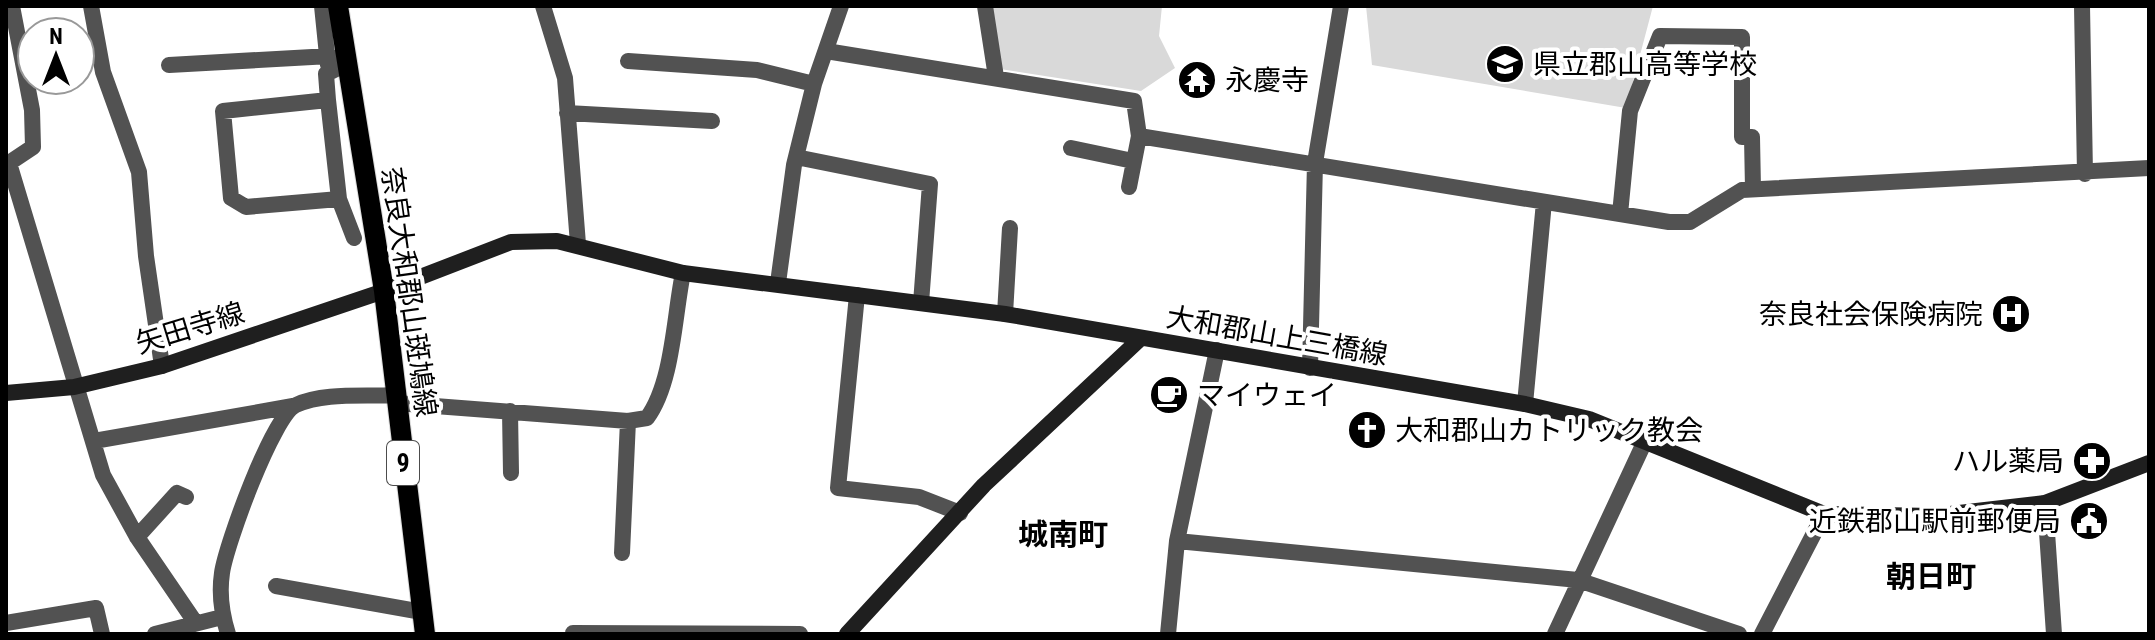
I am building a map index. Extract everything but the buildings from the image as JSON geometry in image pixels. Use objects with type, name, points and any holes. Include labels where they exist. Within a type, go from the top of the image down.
[{"type":"main road","name":"奈良大和郡山斑鳩線","points":[[338,6],[338,60],[384,291],[425,634]]},
{"type":"main road","name":"大和郡山上三橋線","points":[[384,291],[511,242],[578,244],[610,256],[683,273],[1005,314],[1525,404],[1589,419],[1824,514],[1933,516],[2045,503],[2149,463]]},
{"type":"main road","name":"矢田寺線","points":[[6,393],[74,387],[162,366],[384,291]]},
{"type":"main road","points":[[847,634],[960,513],[1140,339]]},
{"type":"street","points":[[12,6],[32,110],[33,147],[9,163],[74,387],[103,475],[137,537],[195,622]]},
{"type":"street","points":[[91,6],[103,72],[139,172],[146,256],[162,366]]},
{"type":"street","points":[[322,6],[338,60]]},
{"type":"street","points":[[543,6],[565,78],[578,244]]},
{"type":"street","points":[[778,283],[796,157],[814,84],[841,6]]},
{"type":"street","points":[[985,6],[996,77]]},
{"type":"street","points":[[1310,368],[1315,163],[1341,6]]},
{"type":"street","points":[[2082,6],[2085,174]]},
{"type":"street","points":[[1620,214],[1630,111],[1660,36],[1742,37],[1742,137],[1752,137],[1753,189]]},
{"type":"street","points":[[826,51],[1134,101],[1139,136],[1129,187]]},
{"type":"street","points":[[169,65],[338,60]]},
{"type":"street","points":[[338,60],[326,74],[328,100],[339,199],[354,238]]},
{"type":"street","points":[[628,61],[757,70],[814,84]]},
{"type":"street","points":[[328,100],[223,111],[231,198],[246,207],[339,199]]},
{"type":"street","points":[[567,113],[712,121]]},
{"type":"street","points":[[1139,136],[1620,214],[1690,222],[1742,190],[2085,174],[2149,168]]},
{"type":"street","points":[[1071,148],[1133,161]]},
{"type":"street","points":[[796,157],[930,184],[921,303]]},
{"type":"street","points":[[1525,404],[1544,202]]},
{"type":"street","points":[[1005,314],[1010,228]]},
{"type":"street","points":[[94,441],[293,406],[315,399],[395,399],[628,421],[647,418],[656,406],[683,273]]},
{"type":"street","points":[[857,295],[838,488],[919,497],[960,513]]},
{"type":"street","points":[[1168,634],[1177,541],[1217,350]]},
{"type":"street","points":[[228,634],[222,617],[222,574],[231,541],[269,443],[293,406]]},
{"type":"street","points":[[510,411],[511,473]]},
{"type":"street","points":[[622,553],[628,421]]},
{"type":"street","points":[[1555,634],[1645,441]]},
{"type":"street","points":[[137,537],[177,493],[186,497]]},
{"type":"street","points":[[2045,503],[2054,634]]},
{"type":"street","points":[[1762,634],[1824,514]]},
{"type":"street","points":[[1177,541],[1578,580],[1739,634]]},
{"type":"street","points":[[276,586],[422,612]]},
{"type":"street","points":[[6,623],[96,608],[102,634]]},
{"type":"street","points":[[155,634],[222,617]]},
{"type":"street","points":[[573,633],[800,634]]},
{"type":"shaded area","points":[[990,6],[1162,6],[1159,36],[1175,68],[1141,91],[1000,69]]},
{"type":"shaded area","name":"県立郡山高等学校","points":[[1366,6],[1653,6],[1626,108],[1372,65]]},
{"type":"place","name":"県立郡山高等学校","points":[[1505,64]]},
{"type":"place","name":"永慶寺","points":[[1197,80]]},
{"type":"place","name":"奈良社会保険病院","points":[[2011,314]]},
{"type":"place","name":"マイウェイ","points":[[1169,395]]},
{"type":"place","name":"大和郡山カトリック教会","points":[[1367,430]]},
{"type":"place","name":"ハル薬局","points":[[2092,461]]},
{"type":"place","name":"近鉄郡山駅前郵便局","points":[[2089,521]]},
{"type":"district","name":"城南町","points":[[1063,534]]},
{"type":"district","name":"朝日町","points":[[1931,576]]}]
